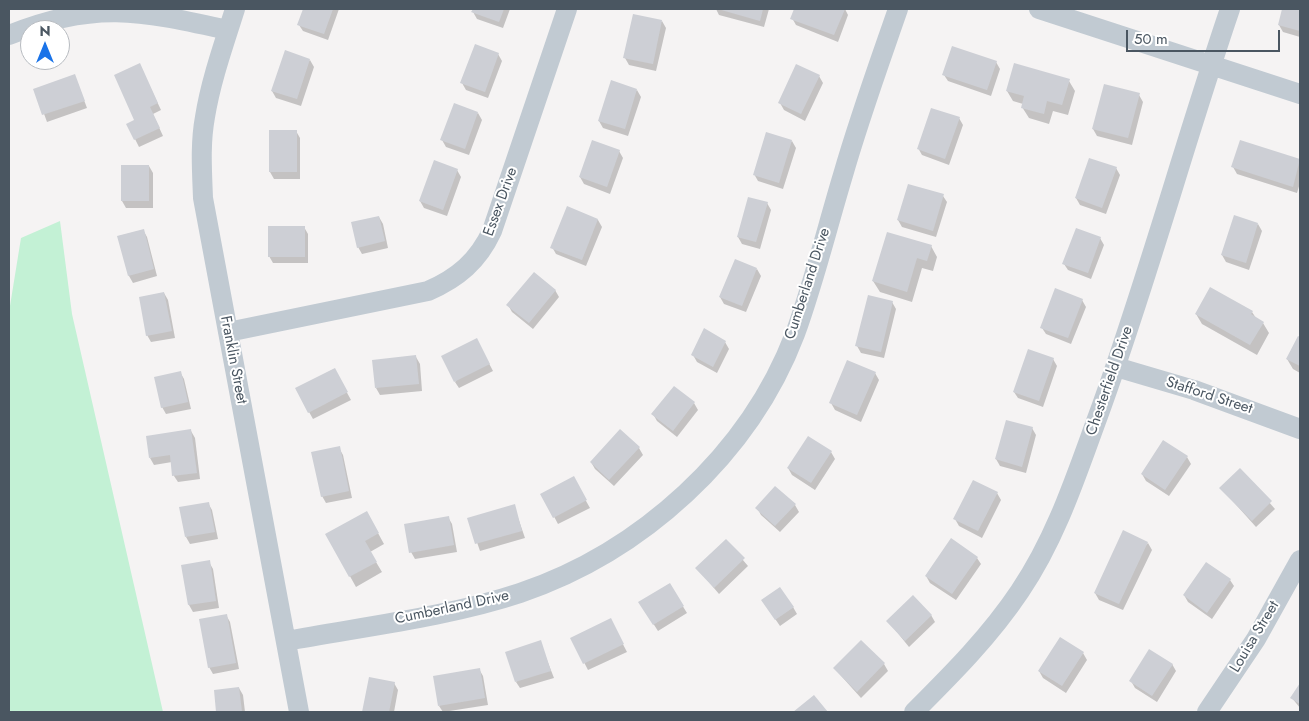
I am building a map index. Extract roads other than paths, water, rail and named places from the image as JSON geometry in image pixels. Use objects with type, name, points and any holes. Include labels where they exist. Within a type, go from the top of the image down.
[{"type":"street","name":"Franklin Street","points":[[235,9],[212,80],[204,118],[201,158],[203,198],[299,712]]},
{"type":"street","name":"Essex Drive","points":[[228,332],[428,291],[444,284],[462,272],[484,247],[492,231],[567,9]]},
{"type":"street","name":"Cumberland Drive","points":[[286,641],[473,606],[520,593],[556,578],[608,552],[648,525],[684,494],[710,468],[740,432],[766,393],[794,334],[846,163],[898,9]]},
{"type":"street","points":[[1039,9],[1300,94]]},
{"type":"street","name":"Chesterfield Drive","points":[[914,712],[956,671],[990,633],[1021,591],[1047,546],[1064,509],[1116,367],[1230,9]]},
{"type":"street","points":[[9,35],[38,22],[70,14],[110,10],[156,14],[228,30]]},
{"type":"street","name":"Stafford Street","points":[[1116,367],[1194,390],[1300,429]]},
{"type":"street","name":"Louisa Street","points":[[1207,712],[1256,638],[1300,560]]}]
